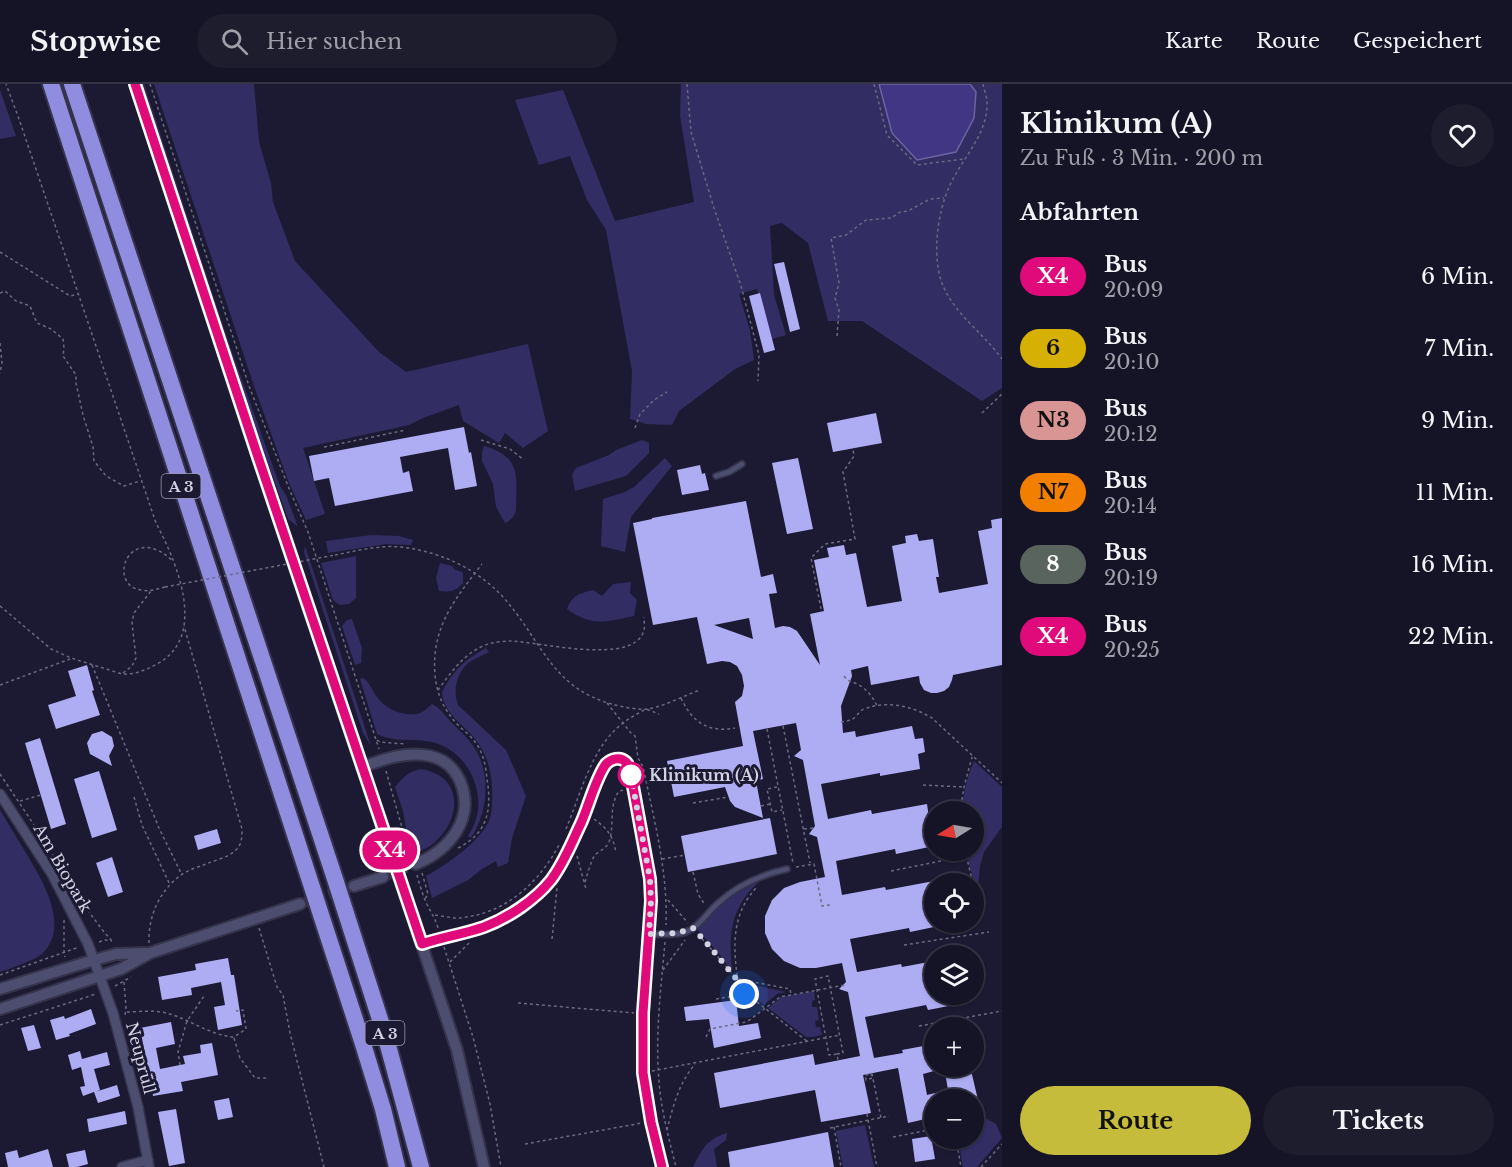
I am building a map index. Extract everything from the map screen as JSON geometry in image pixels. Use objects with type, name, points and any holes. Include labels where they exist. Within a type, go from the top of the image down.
[{"type":"highway","name":"A 3","points":[[51,84],[356,1022],[383,1109],[397,1167]]},
{"type":"highway","name":"A 3","points":[[72,84],[357,947],[386,1038],[421,1167]]},
{"type":"street","points":[[135,84],[422,944],[456,1050],[484,1167]]},
{"type":"street","points":[[362,767],[406,755],[432,756],[450,766],[456,773],[464,793],[465,806],[462,822],[447,844],[435,854],[416,864]]},
{"type":"street","points":[[422,944],[485,926],[509,915],[532,898],[550,880],[559,866],[568,839],[585,813],[601,772],[607,763],[613,759],[626,761],[634,787],[650,879],[651,901],[643,1013],[643,1073],[651,1122],[662,1167]]},
{"type":"street","name":"Am Biopark","points":[[0,794],[52,874],[94,960]]},
{"type":"street","points":[[354,886],[383,877]]},
{"type":"street","points":[[0,1009],[121,969],[150,953],[300,904]]},
{"type":"street","points":[[0,989],[116,954],[150,953]]},
{"type":"street","name":"Neuprüll","points":[[94,960],[121,1042],[138,1107],[149,1163]]},
{"type":"street","points":[[122,1167],[149,1163]]},
{"type":"lane","points":[[716,476],[729,472],[742,464]]},
{"type":"lane","points":[[649,934],[685,932],[693,928],[743,884],[763,875],[787,869]]},
{"type":"path","points":[[0,606],[51,649],[92,665],[130,675],[145,670],[169,656],[175,649],[181,638],[185,608],[182,586],[141,481],[6,84]]},
{"type":"path","points":[[150,84],[249,386],[308,532],[383,760],[410,854]]},
{"type":"path","points":[[687,84],[691,132],[741,286],[759,355],[758,381]]},
{"type":"path","points":[[874,84],[887,135],[917,165],[966,158]]},
{"type":"path","points":[[983,84],[987,101],[985,123],[945,198],[937,235],[937,249],[940,276],[951,300],[1002,359]]},
{"type":"path","points":[[837,336],[839,310],[835,298],[840,284],[831,238],[846,235],[866,220],[891,218],[930,199],[945,198]]},
{"type":"path","points":[[0,252],[70,296],[78,294]]},
{"type":"path","points":[[0,293],[5,291],[16,301],[30,306],[38,323],[51,329],[63,339],[63,356],[76,375],[76,383],[93,447],[94,461],[106,476],[124,486],[141,481]]},
{"type":"path","points":[[0,343],[2,363],[0,373]]},
{"type":"path","points":[[635,428],[640,414],[654,400],[668,392]]},
{"type":"path","points":[[982,413],[1002,394]]},
{"type":"path","points":[[324,447],[406,430]]},
{"type":"path","points":[[481,440],[510,449],[524,460]]},
{"type":"path","points":[[821,609],[811,558],[825,544],[855,539],[843,472],[854,456],[853,449]]},
{"type":"path","points":[[173,561],[158,550],[138,548],[131,553],[123,569],[130,585],[142,591],[378,548],[399,547],[423,551],[448,559],[488,582],[519,618],[550,663],[569,683],[590,697],[620,707],[646,709],[659,714]]},
{"type":"path","points":[[454,850],[469,843],[484,824],[489,808],[489,790],[479,747],[451,718],[441,703],[437,691],[435,672],[438,635],[442,621],[482,564]]},
{"type":"path","points":[[122,674],[132,666],[136,658],[132,623],[134,613],[152,590]]},
{"type":"path","points":[[437,691],[465,657],[492,643],[509,641],[590,651],[609,650],[633,644],[640,638],[644,630],[644,617]]},
{"type":"path","points":[[150,953],[149,927],[153,911],[161,896],[182,874],[229,855],[236,850],[242,840],[242,829],[184,625]]},
{"type":"path","points":[[0,685],[71,658]]},
{"type":"path","points":[[92,665],[159,828],[182,874]]},
{"type":"path","points":[[844,676],[847,681],[858,684],[873,697],[877,706]]},
{"type":"path","points":[[586,889],[568,839],[597,754],[623,723],[646,709],[700,690]]},
{"type":"path","points":[[681,697],[690,714],[699,723],[710,728],[735,728]]},
{"type":"path","points":[[608,703],[635,736],[662,859],[666,899],[658,1023],[658,1070],[663,1111],[676,1167]]},
{"type":"path","points":[[841,722],[852,720],[862,709],[890,704],[922,712],[932,718],[1002,783]]},
{"type":"path","points":[[783,726],[810,865]]},
{"type":"path","points":[[767,729],[794,868],[814,864],[822,906],[829,906]]},
{"type":"path","points":[[962,801],[973,756]]},
{"type":"path","points":[[0,774],[42,837],[77,896],[112,941],[105,940],[88,944],[0,975]]},
{"type":"path","points":[[646,783],[670,778]]},
{"type":"path","points":[[923,785],[964,787]]},
{"type":"path","points":[[585,882],[594,855],[608,845],[614,798],[619,791],[634,787]]},
{"type":"path","points":[[778,787],[767,789],[772,812],[782,810]]},
{"type":"path","points":[[19,802],[41,795]]},
{"type":"path","points":[[134,797],[142,825],[170,885]]},
{"type":"path","points":[[693,803],[728,797]]},
{"type":"path","points":[[761,806],[770,804]]},
{"type":"path","points":[[585,813],[605,828],[616,853]]},
{"type":"path","points":[[803,830],[814,829]]},
{"type":"path","points":[[434,915],[459,918],[486,913],[498,908],[536,879],[559,845]]},
{"type":"path","points":[[662,859],[684,855]]},
{"type":"path","points":[[891,871],[941,861]]},
{"type":"path","points":[[552,939],[559,866]]},
{"type":"path","points":[[693,872],[698,894],[710,912]]},
{"type":"path","points":[[422,875],[428,894],[425,900]]},
{"type":"path","points":[[418,878],[425,900],[434,915],[473,1036],[490,1104],[501,1167]]},
{"type":"path","points":[[738,980],[734,941],[738,922],[744,904],[761,884]]},
{"type":"path","points":[[666,899],[747,992],[808,1042]]},
{"type":"path","points":[[256,918],[277,987],[283,995],[290,1033],[324,1167]]},
{"type":"path","points":[[64,920],[64,952]]},
{"type":"path","points":[[449,963],[485,926]]},
{"type":"path","points":[[662,971],[693,928]]},
{"type":"path","points":[[904,945],[989,932]]},
{"type":"path","points":[[828,976],[843,1053],[829,1055],[816,990],[814,979],[828,976]]},
{"type":"path","points":[[738,980],[790,989],[791,994]]},
{"type":"path","points":[[121,1042],[126,1012],[124,982]]},
{"type":"path","points":[[706,1037],[710,1029],[746,1022],[780,997],[845,985]]},
{"type":"path","points":[[0,1025],[105,991]]},
{"type":"path","points":[[716,999],[747,992]]},
{"type":"path","points":[[180,1065],[178,1052],[187,1021],[204,996]]},
{"type":"path","points":[[518,1003],[643,1013]]},
{"type":"path","points":[[113,1013],[161,1012],[221,1036],[234,1037],[246,1029],[243,1010],[236,1011]]},
{"type":"path","points":[[919,1026],[1002,1011]]},
{"type":"path","points":[[643,1073],[840,1035]]},
{"type":"path","points":[[234,1037],[240,1058],[255,1078],[268,1078]]},
{"type":"path","points":[[837,1054],[838,1060]]},
{"type":"path","points":[[667,1131],[675,1097],[688,1072],[696,1063]]},
{"type":"path","points":[[871,1073],[872,1078],[866,1080],[865,1076],[872,1074],[881,1118]]},
{"type":"path","points":[[867,1114],[877,1167]]},
{"type":"path","points":[[830,1128],[889,1116]]},
{"type":"path","points":[[525,1144],[651,1122]]},
{"type":"path","points":[[834,1127],[841,1167]]},
{"type":"path","points":[[893,1137],[924,1131]]},
{"type":"path","points":[[981,1167],[1002,1144]]},
{"type":"path","points":[[958,1149],[961,1167]]},
{"type":"shaded area","points":[[139,84],[144,84],[227,338],[280,486],[286,495],[298,527],[288,519],[224,341]]},
{"type":"shaded area","points":[[154,84],[254,84],[259,142],[271,183],[273,202],[295,261],[379,352],[406,372],[528,344],[548,431],[523,448],[505,433],[499,443],[463,421],[459,405],[409,425],[303,448],[325,514],[306,520],[289,483],[255,389]]},
{"type":"shaded area","points":[[681,84],[879,84],[892,133],[976,92],[970,84],[1002,84],[1002,388],[982,401],[862,321],[828,321],[808,243],[782,223],[770,226],[774,295],[786,335],[772,339],[757,289],[739,294],[750,330],[754,360],[735,369],[679,411],[672,425],[646,424],[630,419],[632,371],[606,230],[587,200],[570,156],[539,165],[515,100],[563,90],[615,221],[694,202],[680,116]]},
{"type":"shaded area","points":[[879,84],[970,84],[976,92],[974,118],[956,152],[917,160],[892,133]]},
{"type":"shaded area","points":[[0,90],[16,136],[0,139]]},
{"type":"shaded area","points":[[642,440],[649,443],[649,453],[626,476],[575,491],[572,475],[576,468]]},
{"type":"shaded area","points":[[484,446],[505,456],[515,470],[516,510],[512,518],[505,523],[496,507],[493,484],[482,461]]},
{"type":"shaded area","points":[[665,458],[672,466],[631,517],[625,552],[601,546],[603,499],[634,487]]},
{"type":"shaded area","points":[[371,535],[399,536],[413,540],[411,545],[386,544],[328,553],[326,541]]},
{"type":"shaded area","points":[[305,546],[371,746],[363,733],[304,552]]},
{"type":"shaded area","points":[[356,556],[356,598],[349,604],[340,605],[333,600],[321,563]]},
{"type":"shaded area","points":[[440,563],[452,566],[463,573],[463,583],[455,590],[439,591],[436,578]]},
{"type":"shaded area","points":[[631,582],[630,593],[637,600],[634,616],[599,622],[584,619],[567,609],[574,597],[580,594],[593,590],[602,596],[613,584]]},
{"type":"shaded area","points":[[352,619],[362,648],[361,663],[355,665],[342,626],[347,620]]},
{"type":"shaded area","points":[[486,648],[489,652],[469,662],[460,673],[456,683],[456,700],[458,705],[506,750],[526,796],[512,838],[508,863],[498,867],[496,861],[468,880],[432,898],[426,876],[453,859],[472,843],[486,826],[491,814],[492,786],[486,758],[473,737],[446,707],[442,692],[450,678],[461,666]]},
{"type":"shaded area","points":[[363,678],[375,695],[394,711],[418,714],[432,704],[475,748],[484,773],[485,795],[481,818],[471,838],[468,836],[477,817],[478,799],[473,777],[467,767],[452,751],[443,746],[432,742],[384,737],[377,734],[360,679]]},
{"type":"shaded area","points":[[974,761],[1002,787],[1002,827],[984,852],[984,801],[963,801]]},
{"type":"shaded area","points":[[421,769],[435,773],[445,780],[451,789],[454,811],[443,833],[432,845],[413,854],[395,787],[406,775]]},
{"type":"shaded area","points":[[0,810],[46,889],[54,917],[54,930],[50,943],[42,954],[0,972]]},
{"type":"shaded area","points":[[968,861],[981,861],[979,873],[972,873]]},
{"type":"shaded area","points":[[760,878],[761,880],[744,899],[734,920],[731,943],[732,968],[730,969],[696,928],[725,900]]},
{"type":"shaded area","points":[[741,982],[786,992],[777,994],[764,1005]]},
{"type":"shaded area","points":[[814,991],[815,1000],[812,1001],[812,1007],[817,1007],[819,1020],[815,1021],[816,1027],[820,1027],[822,1035],[806,1037],[768,1008],[781,997]]},
{"type":"shaded area","points":[[987,1119],[996,1124],[1002,1138],[977,1167],[963,1167],[960,1149],[984,1149],[984,1120]]},
{"type":"shaded area","points":[[865,1125],[874,1167],[843,1167],[836,1131]]},
{"type":"shaded area","points":[[727,1133],[726,1140],[714,1149],[717,1167],[693,1167],[706,1146],[715,1138]]},
{"type":"building","points":[[784,262],[800,329],[790,332],[774,264]]},
{"type":"building","points":[[760,293],[775,350],[764,353],[749,296]]},
{"type":"building","points":[[876,413],[882,443],[833,452],[827,423]]},
{"type":"building","points":[[464,427],[477,486],[455,490],[448,448],[400,457],[403,473],[409,471],[413,491],[335,506],[329,478],[314,481],[309,456]]},
{"type":"building","points":[[798,458],[813,529],[787,534],[772,463]]},
{"type":"building","points":[[700,465],[702,474],[705,473],[709,490],[682,495],[677,470]]},
{"type":"building","points":[[746,501],[761,577],[773,574],[777,593],[769,594],[775,628],[783,626],[797,631],[820,665],[810,614],[824,611],[814,560],[829,557],[827,548],[844,545],[846,555],[856,553],[867,607],[902,601],[892,546],[906,543],[905,536],[917,534],[919,541],[933,539],[939,593],[988,584],[978,531],[992,528],[991,520],[1002,518],[1002,665],[953,675],[949,687],[937,693],[924,690],[919,676],[871,685],[868,666],[851,670],[852,676],[841,706],[843,733],[855,731],[856,737],[912,726],[915,739],[923,738],[925,752],[918,754],[920,769],[880,776],[880,773],[821,784],[828,819],[871,810],[872,814],[924,805],[924,848],[896,854],[895,849],[836,861],[842,895],[924,883],[924,929],[910,932],[909,928],[850,939],[857,972],[901,964],[902,967],[924,963],[924,1005],[926,1005],[865,1017],[874,1058],[903,1053],[902,1050],[924,1046],[923,1074],[926,1089],[924,1089],[924,1119],[908,1123],[898,1068],[863,1075],[871,1113],[821,1122],[815,1090],[720,1108],[714,1073],[813,1054],[815,1065],[860,1056],[848,992],[839,989],[846,982],[842,963],[816,968],[800,968],[784,961],[772,949],[765,933],[765,916],[772,900],[784,888],[825,877],[817,837],[809,834],[815,826],[803,760],[794,756],[801,750],[796,723],[753,731],[763,779],[756,781],[763,818],[735,807],[725,787],[674,797],[667,761],[743,746],[735,702],[742,696],[744,686],[737,666],[722,661],[707,664],[697,617],[653,625],[633,523]],"holes":[[[749,618],[753,639],[714,625]]]},
{"type":"building","points":[[87,665],[100,715],[56,729],[48,705],[76,696],[68,671]]},
{"type":"building","points":[[102,731],[112,737],[114,746],[109,756],[112,766],[90,754],[87,743],[92,734]]},
{"type":"building","points":[[40,738],[66,824],[51,829],[25,743]]},
{"type":"building","points":[[99,771],[117,830],[92,838],[74,779]]},
{"type":"building","points":[[770,818],[777,854],[688,872],[681,836]]},
{"type":"building","points":[[217,829],[221,843],[198,850],[194,836]]},
{"type":"building","points":[[112,857],[123,892],[108,897],[96,863]]},
{"type":"building","points":[[228,958],[231,975],[234,975],[242,1025],[218,1030],[214,1007],[225,1005],[221,982],[191,988],[192,995],[162,1000],[158,977],[196,970],[195,964]]},
{"type":"building","points":[[736,1000],[739,1026],[758,1023],[761,1038],[714,1048],[709,1019],[686,1021],[684,1007]]},
{"type":"building","points":[[926,1005],[954,1005],[928,1010]]},
{"type":"building","points":[[91,1009],[96,1024],[56,1040],[50,1020],[64,1016],[65,1019]]},
{"type":"building","points":[[171,1022],[175,1044],[156,1048],[160,1069],[185,1064],[183,1056],[201,1053],[200,1045],[212,1043],[218,1075],[181,1082],[183,1091],[153,1096],[140,1028]]},
{"type":"building","points":[[34,1025],[41,1048],[28,1051],[21,1028]]},
{"type":"building","points":[[80,1051],[82,1059],[107,1052],[110,1065],[94,1069],[100,1090],[95,1092],[117,1085],[120,1096],[98,1103],[94,1092],[83,1096],[80,1087],[85,1086],[81,1067],[72,1070],[68,1055]]},
{"type":"building","points":[[946,1077],[973,1077],[975,1089],[948,1089]]},
{"type":"building","points":[[229,1098],[233,1117],[218,1120],[214,1101]]},
{"type":"building","points":[[176,1109],[185,1163],[169,1166],[158,1112]]},
{"type":"building","points":[[125,1111],[127,1124],[89,1132],[87,1119]]},
{"type":"building","points":[[828,1132],[834,1167],[730,1167],[728,1152]]},
{"type":"building","points":[[924,1137],[924,1149],[933,1149],[935,1159],[915,1162],[912,1139]]},
{"type":"building","points":[[48,1149],[53,1167],[8,1167],[5,1153],[17,1150],[19,1158]]},
{"type":"building","points":[[85,1150],[88,1164],[69,1167],[66,1154]]},
{"type":"tunnel","points":[[383,877],[416,864]]},
{"type":"tunnel","points":[[300,904],[354,886]]},
{"type":"bus line","name":"X4","points":[[135,84],[422,944],[485,926],[509,915],[532,898],[550,880],[566,856],[601,772],[607,763],[613,759],[626,761],[642,827],[650,879],[651,901],[643,1013],[643,1073],[646,1098],[662,1167]]},
{"type":"place","name":"Klinikum (A)","points":[[631,775]]},
{"type":"route","points":[[631,775],[630,770],[650,879],[649,934],[685,932],[693,928],[747,992],[744,994]]}]
